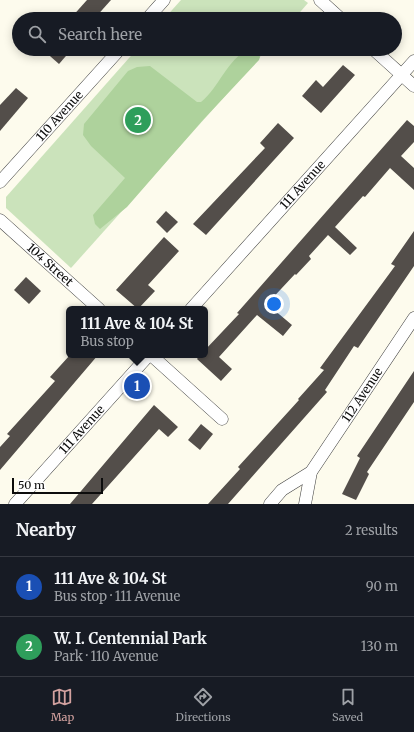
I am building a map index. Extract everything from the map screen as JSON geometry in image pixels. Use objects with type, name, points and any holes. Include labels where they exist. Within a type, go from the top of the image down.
[{"type":"street","points":[[153,12],[164,0]]},
{"type":"street","points":[[320,0],[333,12]]},
{"type":"street","name":"110 Avenue","points":[[0,182],[114,56]]},
{"type":"street","points":[[382,56],[414,86]]},
{"type":"street","name":"111 Avenue","points":[[194,306],[414,61]]},
{"type":"street","name":"104 Street","points":[[0,220],[97,306]]},
{"type":"street","name":"112 Avenue","points":[[305,504],[312,472],[414,318]]},
{"type":"street","name":"111 Avenue","points":[[15,504],[147,358]]},
{"type":"street","points":[[153,358],[222,419]]},
{"type":"street","name":"112 Avenue","points":[[270,504],[282,490],[312,472]]},
{"type":"green space","points":[[181,0],[304,0],[308,3],[300,12],[170,12]]},
{"type":"green space","points":[[131,56],[261,56],[71,268],[6,208],[6,197]]},
{"type":"green space","points":[[239,56],[260,57],[259,60],[202,121],[127,207],[100,229],[95,224],[93,215],[125,178],[91,146],[83,135],[84,124],[128,71],[137,67],[150,66],[197,102],[201,102]]},
{"type":"building","points":[[87,0],[111,0],[100,12],[76,12]]},
{"type":"building","points":[[50,56],[66,56],[59,64]]},
{"type":"building","points":[[343,65],[355,75],[321,113],[302,96],[316,80],[323,87]]},
{"type":"building","points":[[16,88],[28,98],[0,131],[0,105]]},
{"type":"building","points":[[407,120],[414,126],[414,142],[401,156],[414,168],[414,190],[390,168],[365,197],[363,196],[335,227],[357,248],[350,255],[328,235],[309,256],[311,259],[267,304],[292,325],[283,336],[257,315],[219,357],[232,369],[221,381],[197,359],[208,358],[208,347],[239,314],[237,313]]},
{"type":"building","points":[[278,123],[294,138],[206,235],[193,224],[265,148],[260,143]]},
{"type":"building","points":[[166,211],[178,222],[167,233],[156,222]]},
{"type":"building","points":[[414,231],[414,266],[358,348],[354,346],[325,390],[327,392],[228,504],[208,504],[240,469],[238,467],[324,370],[320,368],[395,266],[391,264]]},
{"type":"building","points":[[164,237],[179,251],[148,285],[155,291],[141,306],[135,306],[116,290]]},
{"type":"building","points":[[26,277],[41,291],[29,304],[14,290]]},
{"type":"building","points":[[67,358],[95,358],[0,470],[0,447],[10,436],[7,434],[55,381],[50,377]]},
{"type":"building","points":[[414,371],[414,402],[367,472],[369,474],[356,500],[342,494],[360,458],[357,456]]},
{"type":"building","points":[[154,405],[178,427],[168,437],[159,429],[92,504],[70,504]]},
{"type":"building","points":[[201,424],[213,434],[200,450],[188,440]]},
{"type":"place","name":"W. I. Centennial Park","points":[[138,120]]},
{"type":"place","name":"111 Ave & 104 St","points":[[137,386]]}]
